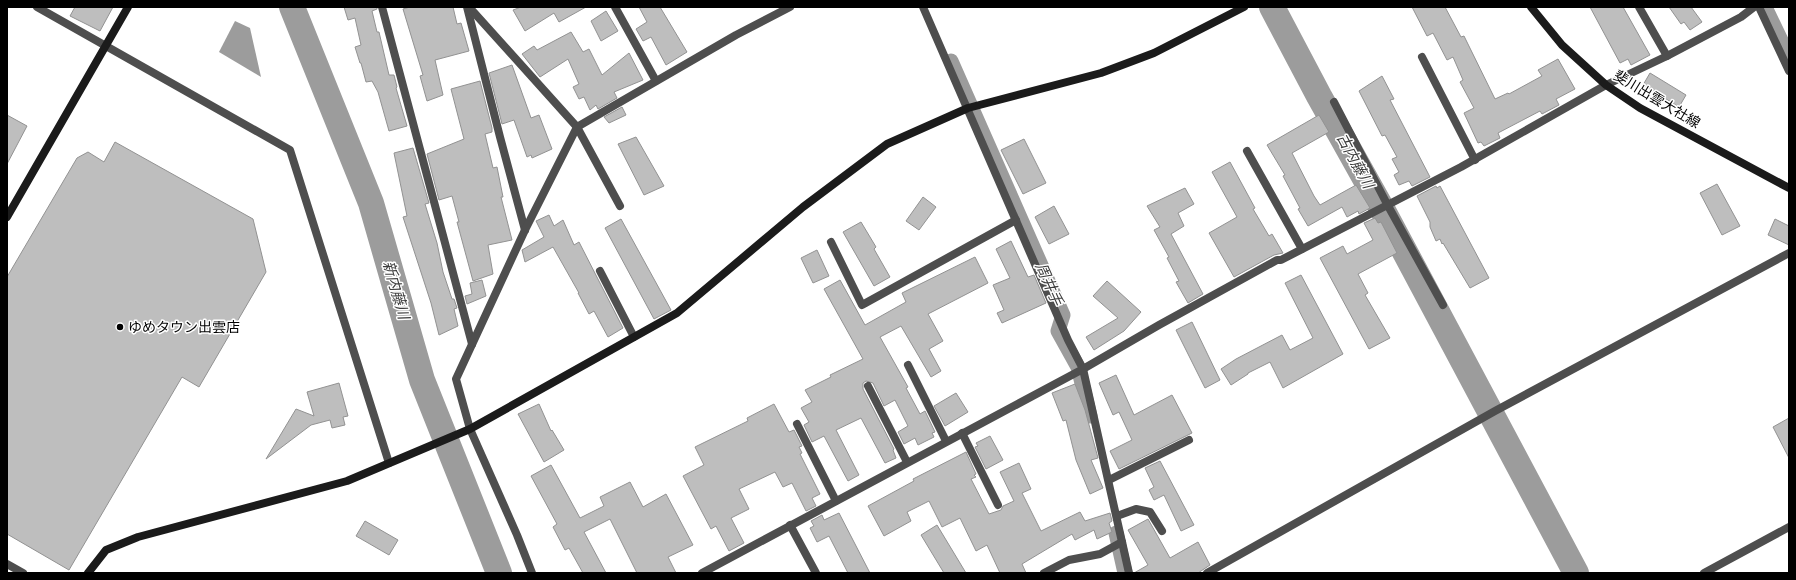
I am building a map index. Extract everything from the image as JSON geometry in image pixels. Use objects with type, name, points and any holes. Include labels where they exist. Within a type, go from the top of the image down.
[{"type":"street","points":[[37,7],[107,45],[290,150],[389,463]]},
{"type":"street","points":[[7,217],[128,7]]},
{"type":"street","points":[[382,7],[472,344]]},
{"type":"street","points":[[468,7],[500,137],[526,230]]},
{"type":"street","points":[[468,7],[577,127],[620,206]]},
{"type":"street","points":[[615,7],[656,81]]},
{"type":"street","points":[[532,573],[517,535],[470,429],[456,379],[526,230],[577,127],[736,35],[790,7]]},
{"type":"street","points":[[923,7],[1068,340],[1083,368],[1129,573]]},
{"type":"street","points":[[88,573],[106,550],[138,537],[347,481],[470,429],[678,313],[803,207],[887,144],[968,108],[1102,73],[1154,54],[1244,7]]},
{"type":"street","name":"斐川出雲大社線","points":[[1531,7],[1562,45],[1606,85],[1640,108],[1789,188]]},
{"type":"street","points":[[1639,7],[1666,56]]},
{"type":"street","points":[[702,573],[1083,368],[1159,324],[1277,260],[1281,260],[1387,204],[1475,160],[1606,85],[1666,56],[1741,16],[1754,7]]},
{"type":"street","points":[[1759,7],[1789,71]]},
{"type":"street","points":[[1422,57],[1475,160]]},
{"type":"street","points":[[1334,102],[1387,204],[1443,305]]},
{"type":"street","points":[[1247,151],[1302,249]]},
{"type":"street","points":[[831,242],[862,305],[1016,220]]},
{"type":"street","points":[[1207,573],[1495,411],[1789,253]]},
{"type":"street","points":[[600,271],[634,337]]},
{"type":"street","points":[[908,366],[946,441]]},
{"type":"street","points":[[868,386],[907,462]]},
{"type":"street","points":[[797,424],[836,501]]},
{"type":"street","points":[[962,433],[998,505]]},
{"type":"street","points":[[1108,480],[1189,440]]},
{"type":"street","points":[[1117,516],[1136,509],[1150,512],[1162,531]]},
{"type":"street","points":[[790,525],[816,573]]},
{"type":"street","points":[[1704,573],[1789,527]]},
{"type":"street","points":[[1044,573],[1069,560],[1100,554],[1122,542]]},
{"type":"street","points":[[7,564],[23,573]]},
{"type":"shaded area","points":[[235,21],[250,28],[261,77],[219,52]]},
{"type":"building","points":[[75,7],[113,7],[100,31],[70,16]]},
{"type":"building","points":[[344,7],[377,7],[377,9],[372,11],[377,32],[379,32],[389,75],[394,75],[396,88],[407,126],[389,131],[378,92],[372,81],[366,82],[355,47],[361,45],[355,18],[348,20]]},
{"type":"building","points":[[410,7],[453,7],[457,24],[461,23],[469,51],[435,60],[443,95],[427,101],[420,76],[423,75],[403,9]]},
{"type":"building","points":[[521,7],[586,7],[559,22],[554,13],[525,31],[513,10]]},
{"type":"building","points":[[639,7],[660,7],[687,52],[666,65],[651,37],[643,41],[636,29],[647,22]]},
{"type":"building","points":[[1412,7],[1445,7],[1461,37],[1464,36],[1495,99],[1508,93],[1509,94],[1542,76],[1538,70],[1558,59],[1575,89],[1556,99],[1559,105],[1542,114],[1540,111],[1498,133],[1500,138],[1484,146],[1481,142],[1478,143],[1464,113],[1474,108],[1460,82],[1463,80],[1453,57],[1447,60],[1433,33],[1427,36]]},
{"type":"building","points":[[1590,7],[1623,7],[1650,55],[1631,65],[1628,59],[1620,63]]},
{"type":"building","points":[[1669,7],[1691,7],[1702,22],[1690,30],[1684,22],[1681,24]]},
{"type":"building","points":[[606,11],[618,31],[601,41],[591,21]]},
{"type":"building","points":[[571,32],[583,52],[589,49],[602,75],[629,53],[643,80],[614,92],[617,98],[598,109],[596,105],[590,110],[584,97],[579,99],[573,87],[579,84],[568,59],[540,77],[522,54],[534,46],[537,50]]},
{"type":"building","points":[[512,65],[531,118],[539,115],[552,149],[532,158],[531,155],[527,157],[514,120],[502,124],[489,73]]},
{"type":"building","points":[[1650,73],[1686,95],[1679,107],[1643,85]]},
{"type":"building","points":[[1382,76],[1394,99],[1390,100],[1430,177],[1412,186],[1409,181],[1399,185],[1394,175],[1399,172],[1392,159],[1397,157],[1385,135],[1382,136],[1359,91]]},
{"type":"building","points":[[480,81],[492,128],[492,132],[485,134],[493,168],[497,167],[503,197],[501,197],[512,240],[488,245],[493,274],[473,281],[457,222],[459,222],[452,196],[439,200],[427,154],[464,139],[451,89]]},
{"type":"building","points":[[622,107],[626,115],[609,123],[604,117]]},
{"type":"building","points":[[7,115],[27,126],[7,164]]},
{"type":"building","points":[[1319,115],[1329,132],[1292,153],[1314,196],[1320,205],[1356,185],[1370,208],[1359,214],[1358,211],[1347,217],[1342,207],[1308,226],[1298,209],[1300,208],[1283,176],[1285,175],[1267,145]]},
{"type":"building","points":[[636,137],[664,186],[644,195],[618,144]]},
{"type":"building","points":[[1024,139],[1046,183],[1023,194],[1001,150]]},
{"type":"building","name":"ゆめタウン出雲店","points":[[115,142],[253,219],[266,272],[199,387],[182,377],[69,570],[7,534],[7,277],[77,158],[88,152],[104,162]]},
{"type":"building","points":[[413,148],[429,203],[425,204],[437,243],[443,272],[452,299],[454,299],[457,308],[454,309],[458,326],[439,335],[431,303],[403,217],[407,216],[394,153]]},
{"type":"building","points":[[1230,162],[1255,208],[1253,209],[1269,236],[1272,234],[1283,253],[1274,255],[1234,277],[1209,233],[1237,217],[1212,172]]},
{"type":"building","points":[[1717,184],[1740,226],[1722,235],[1700,193]]},
{"type":"building","points":[[1436,186],[1437,188],[1440,186],[1489,278],[1470,288],[1443,243],[1442,244],[1440,239],[1436,241],[1430,227],[1430,222],[1417,196]]},
{"type":"building","points":[[1185,188],[1194,204],[1178,213],[1184,226],[1171,234],[1203,294],[1188,303],[1176,282],[1179,281],[1167,258],[1169,257],[1154,230],[1160,227],[1147,206]]},
{"type":"building","points":[[923,197],[936,207],[919,230],[906,221]]},
{"type":"building","points":[[1054,206],[1069,234],[1049,244],[1035,217]]},
{"type":"building","points":[[549,215],[554,226],[563,220],[574,245],[579,242],[623,328],[608,337],[594,311],[589,314],[553,247],[525,262],[522,250],[544,237],[536,221]]},
{"type":"building","points":[[1375,218],[1378,223],[1381,222],[1397,253],[1358,274],[1368,293],[1365,295],[1390,338],[1369,349],[1320,258],[1343,246],[1347,254],[1373,240],[1364,223]]},
{"type":"building","points":[[621,219],[671,310],[654,319],[605,228]]},
{"type":"building","points":[[1775,219],[1789,226],[1789,245],[1768,235]]},
{"type":"building","points":[[861,222],[876,247],[874,249],[890,277],[874,286],[843,232]]},
{"type":"building","points":[[1011,241],[1028,277],[1034,275],[1046,303],[1002,323],[997,313],[1004,310],[993,285],[1010,278],[996,249]]},
{"type":"building","points":[[817,250],[829,276],[813,283],[801,258]]},
{"type":"building","points":[[975,257],[988,283],[928,314],[943,341],[929,349],[941,371],[931,377],[901,326],[880,337],[908,387],[906,388],[920,414],[925,411],[935,432],[932,433],[934,437],[918,445],[915,438],[904,444],[898,432],[908,426],[895,400],[884,406],[873,383],[866,381],[863,383],[863,389],[894,449],[896,458],[885,463],[861,418],[836,430],[859,475],[848,481],[824,436],[812,442],[804,425],[809,422],[801,408],[812,402],[805,390],[831,377],[830,375],[863,359],[824,289],[840,280],[865,325],[906,302],[902,293]]},
{"type":"building","points":[[1301,275],[1343,354],[1283,388],[1270,362],[1248,373],[1231,385],[1221,369],[1236,359],[1282,335],[1290,350],[1313,338],[1285,283]]},
{"type":"building","points":[[482,280],[486,296],[467,304],[465,296],[472,294],[470,283]]},
{"type":"building","points":[[1107,281],[1141,312],[1124,331],[1094,350],[1086,337],[1118,318],[1093,296]]},
{"type":"building","points":[[1192,322],[1220,380],[1205,388],[1176,330]]},
{"type":"building","points":[[1116,375],[1134,415],[1172,395],[1192,433],[1119,469],[1110,451],[1132,440],[1119,412],[1113,415],[1099,383]]},
{"type":"building","points":[[339,383],[348,416],[343,417],[345,425],[332,428],[330,420],[311,425],[266,459],[296,409],[314,416],[307,392]]},
{"type":"building","points":[[1075,384],[1085,410],[1098,458],[1091,460],[1103,488],[1090,494],[1076,460],[1066,420],[1063,421],[1052,393]]},
{"type":"building","points":[[956,393],[968,412],[945,426],[934,406]]},
{"type":"building","points":[[539,404],[551,431],[552,430],[564,450],[544,462],[518,414]]},
{"type":"building","points":[[774,404],[789,432],[794,430],[802,446],[799,447],[802,453],[800,454],[820,494],[812,498],[816,506],[806,511],[792,483],[783,487],[775,472],[739,489],[749,509],[731,518],[744,543],[729,551],[716,526],[711,529],[683,476],[704,465],[695,447],[748,421],[747,418]]},
{"type":"building","points":[[1789,418],[1789,458],[1773,427]]},
{"type":"building","points":[[990,436],[1003,460],[986,469],[975,447],[978,446],[976,443]]},
{"type":"building","points":[[966,452],[976,474],[974,475],[976,477],[971,479],[989,514],[1001,510],[1003,506],[1014,501],[1000,472],[1019,463],[1031,489],[1022,493],[1041,531],[1080,512],[1085,521],[1110,513],[1112,521],[1109,523],[1112,532],[1097,539],[1094,530],[1075,540],[1072,534],[1022,564],[1026,573],[1000,573],[987,545],[976,551],[960,518],[942,527],[929,501],[907,512],[911,521],[884,536],[868,506],[914,481],[913,479]]},
{"type":"building","points":[[1160,461],[1194,525],[1181,531],[1164,495],[1154,500],[1149,490],[1154,487],[1145,468]]},
{"type":"building","points":[[551,465],[580,518],[604,506],[600,497],[630,482],[643,507],[666,494],[693,545],[668,557],[676,573],[637,573],[610,519],[584,532],[606,573],[583,573],[569,548],[565,550],[553,527],[557,524],[531,476]]},
{"type":"building","points":[[839,513],[870,573],[848,573],[829,536],[817,542],[810,528],[814,526],[811,521],[822,515],[824,520]]},
{"type":"building","points":[[1148,519],[1170,558],[1198,542],[1210,565],[1198,573],[1134,573],[1148,565],[1128,530]]},
{"type":"building","points":[[365,521],[398,540],[389,555],[356,536]]},
{"type":"building","points":[[937,525],[966,573],[944,573],[921,535]]},
{"type":"waterway","name":"新内藤川","points":[[292,7],[371,203],[422,380],[499,573]]},
{"type":"waterway","name":"古内藤川","points":[[1272,7],[1319,96],[1381,207],[1576,573]]},
{"type":"waterway","points":[[1765,7],[1789,57]]},
{"type":"waterway","name":"周井手","points":[[951,61],[1063,315],[1058,331],[1078,367],[1090,416]]},
{"type":"waterway","name":"周井手","points":[[1116,533],[1125,573]]},
{"type":"place","name":"ゆめタウン出雲店","points":[[120,327]]}]
